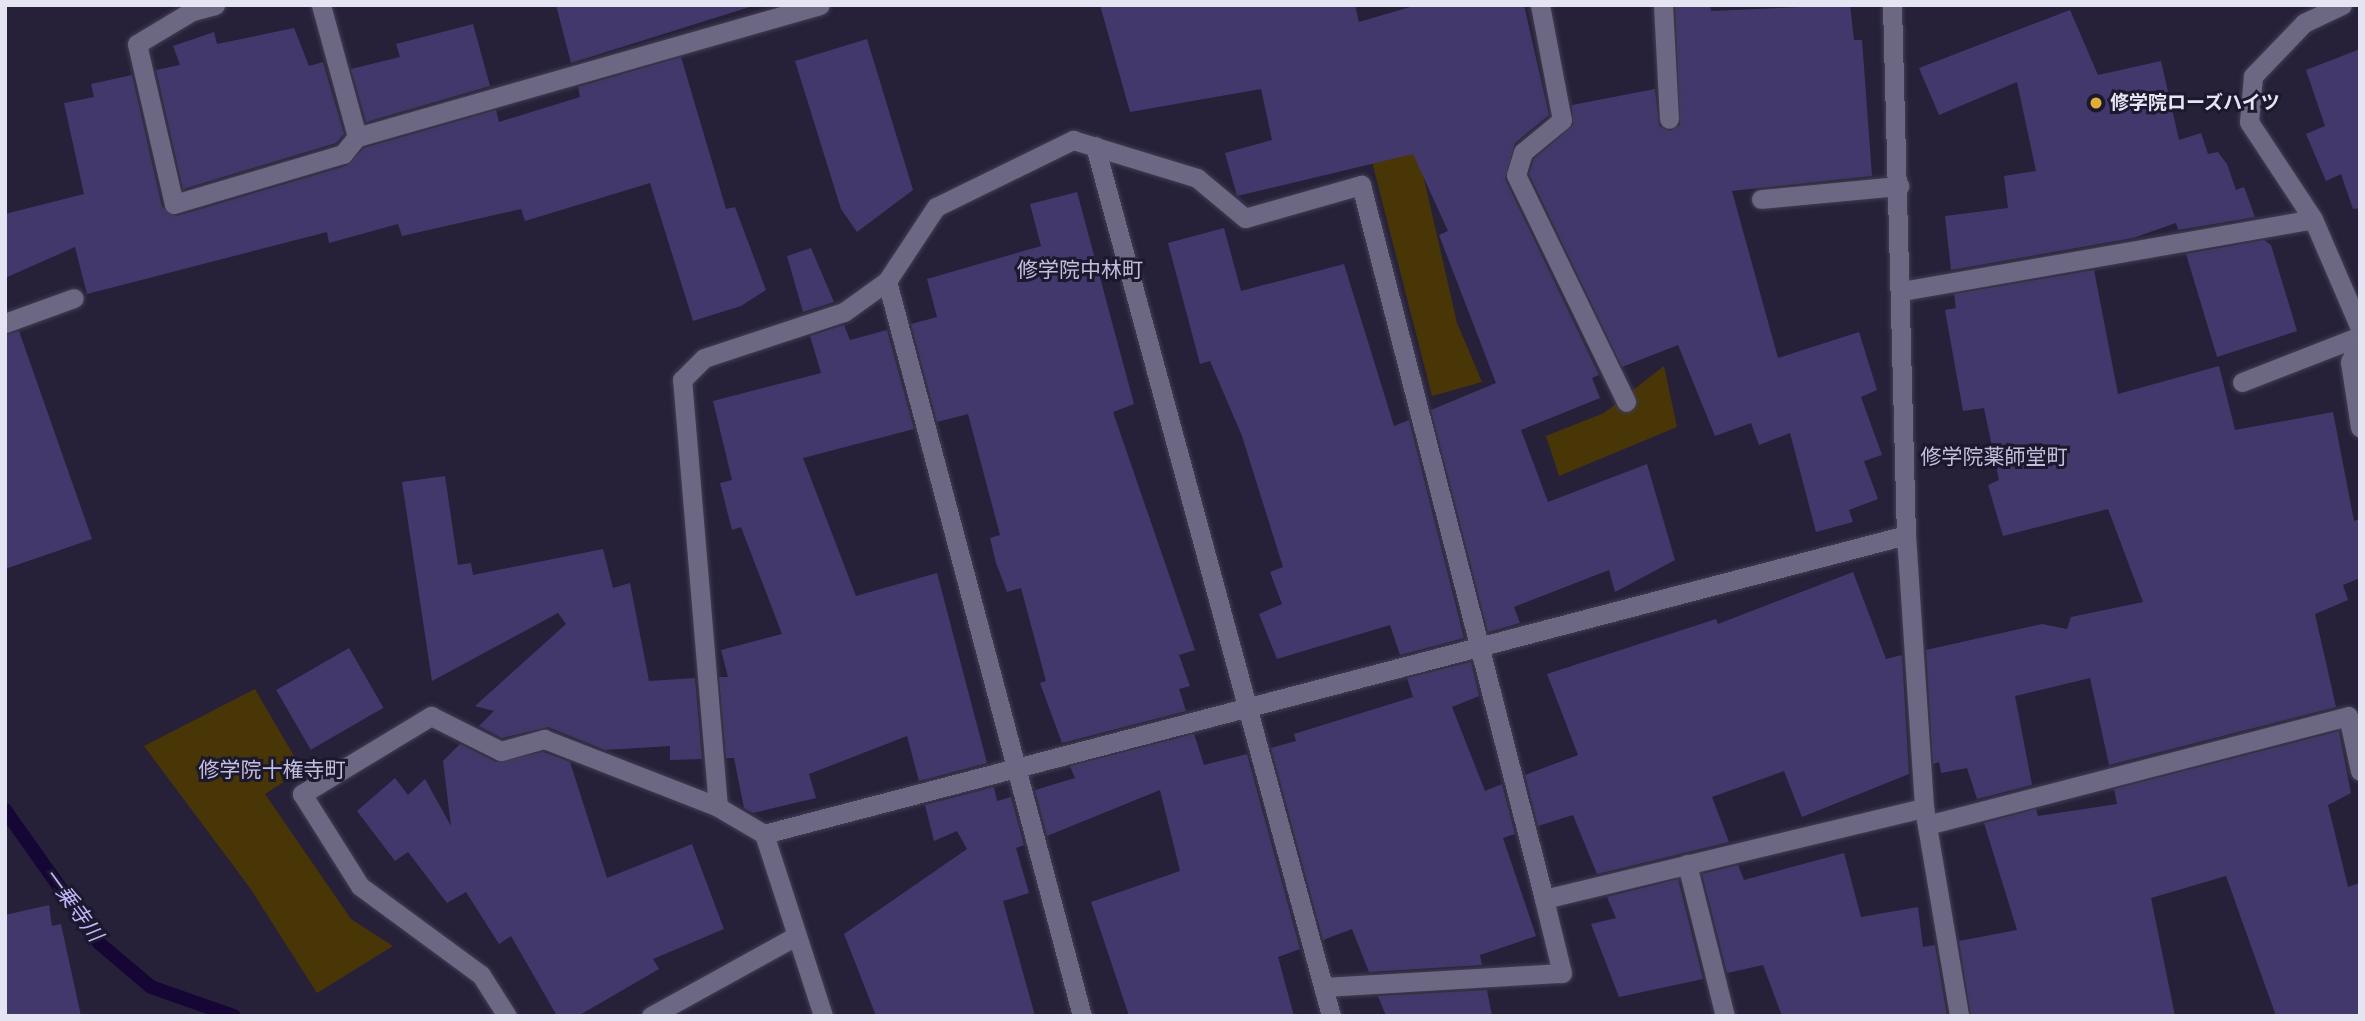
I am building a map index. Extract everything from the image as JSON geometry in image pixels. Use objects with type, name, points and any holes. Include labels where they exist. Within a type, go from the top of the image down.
[{"type":"street","points":[[215,5],[192,10],[137,44],[174,204],[343,154],[357,137],[820,5]]},
{"type":"street","points":[[321,5],[357,137]]},
{"type":"street","points":[[1540,5],[1562,120],[1523,152],[1516,175],[1626,402]]},
{"type":"street","points":[[1662,5],[1669,119]]},
{"type":"street","points":[[1892,5],[1902,292],[1906,535],[1925,817],[1959,1016]]},
{"type":"street","points":[[2295,5],[2304,23]]},
{"type":"street","points":[[2342,5],[2304,23],[2253,76],[2249,122],[2313,219],[2360,328]]},
{"type":"street","points":[[718,807],[682,380],[704,358],[844,312],[887,281],[936,207],[1073,140],[1197,178],[1245,218],[1360,185],[1562,973],[1325,987]]},
{"type":"street","points":[[1096,146],[1251,704],[1331,1016]]},
{"type":"street","points":[[1761,199],[1899,186]]},
{"type":"street","points":[[1902,292],[2313,219]]},
{"type":"street","points":[[887,281],[1020,764],[1083,1016]]},
{"type":"street","points":[[5,323],[74,298]]},
{"type":"street","points":[[2242,382],[2360,336]]},
{"type":"street","points":[[2360,342],[2350,362],[2360,427]]},
{"type":"street","points":[[764,834],[1020,764],[1906,535]]},
{"type":"street","points":[[507,1016],[481,975],[360,886],[302,794],[431,716],[501,751],[544,739],[718,807],[764,834],[794,937],[823,1016]]},
{"type":"street","points":[[1544,899],[1687,864],[1925,817],[2348,716],[2360,771]]},
{"type":"street","points":[[1687,864],[1725,1016]]},
{"type":"street","points":[[651,1016],[794,937]]},
{"type":"shaded area","points":[[1414,135],[1457,323],[1482,382],[1432,396],[1370,154]]},
{"type":"shaded area","points":[[1664,366],[1677,427],[1559,476],[1546,436],[1604,413]]},
{"type":"shaded area","points":[[255,689],[302,770],[265,794],[351,919],[393,946],[317,993],[250,888],[144,746]]},
{"type":"building","points":[[556,5],[756,5],[571,63]]},
{"type":"building","points":[[1100,5],[1355,5],[1359,22],[1417,5],[1524,5],[1549,115],[1515,143],[1505,179],[1599,375],[1592,378],[1600,398],[1521,430],[1548,502],[1647,464],[1675,560],[1615,592],[1609,570],[1514,607],[1520,623],[1488,632],[1431,410],[1496,383],[1439,235],[1448,231],[1413,154],[1237,196],[1225,153],[1272,140],[1261,89],[1130,112]]},
{"type":"building","points":[[1675,5],[1710,5],[1711,11],[1850,5],[1854,40],[1862,40],[1872,176],[1732,191],[1778,358],[1859,332],[1877,390],[1861,397],[1882,455],[1864,461],[1878,499],[1849,510],[1853,522],[1816,532],[1790,433],[1759,445],[1751,423],[1715,436],[1678,345],[1622,367],[1529,174],[1534,159],[1573,125],[1572,105],[1655,89],[1659,126],[1670,131],[1680,125]]},
{"type":"building","points":[[2070,10],[2098,75],[2161,61],[2179,140],[2201,133],[2208,154],[2218,152],[2227,164],[2236,190],[2244,187],[2255,217],[2178,230],[2176,223],[2133,238],[1951,270],[1945,216],[2008,208],[2004,176],[2036,171],[2017,82],[1939,115],[1919,68]]},
{"type":"building","points":[[473,24],[490,86],[366,122],[351,69],[400,57],[396,44]]},
{"type":"building","points":[[294,28],[309,66],[323,62],[344,134],[336,143],[183,189],[156,70],[180,65],[173,46],[214,32],[217,44]]},
{"type":"building","points":[[867,39],[913,190],[857,232],[841,209],[795,61]]},
{"type":"building","points":[[2360,49],[2360,208],[2353,209],[2341,174],[2326,181],[2306,134],[2325,126],[2306,70]]},
{"type":"building","points":[[681,57],[726,209],[735,207],[766,290],[741,306],[693,321],[650,183],[525,221],[521,209],[402,236],[398,224],[329,243],[327,232],[87,294],[75,247],[5,278],[5,214],[84,194],[64,103],[94,97],[91,84],[132,75],[162,207],[177,216],[346,166],[364,148],[496,110],[499,122],[580,97],[578,87]]},
{"type":"building","points":[[1077,192],[1134,404],[1113,412],[1195,650],[1179,655],[1190,686],[1179,689],[1186,711],[1062,743],[1040,683],[1046,681],[1021,588],[1007,592],[996,563],[990,538],[1000,535],[968,414],[937,422],[911,324],[937,317],[927,279],[1041,246],[1030,204]]},
{"type":"building","points":[[1224,228],[1241,291],[1344,264],[1394,426],[1409,420],[1464,638],[1400,655],[1390,625],[1277,659],[1259,614],[1282,604],[1270,572],[1283,567],[1242,436],[1210,361],[1200,364],[1168,243]]},
{"type":"building","points":[[2264,240],[2271,245],[2297,331],[2217,357],[2186,254]]},
{"type":"building","points":[[811,248],[834,302],[803,312],[787,256]]},
{"type":"building","points":[[2094,270],[2118,394],[2219,366],[2235,430],[2333,412],[2354,521],[2360,519],[2360,578],[2343,585],[2348,600],[2315,614],[2336,707],[2109,765],[2090,678],[2015,696],[2032,785],[1977,799],[1967,768],[1941,773],[1939,762],[1933,764],[1926,650],[2042,624],[2067,629],[2071,617],[2143,602],[2108,509],[2003,536],[1988,485],[1999,480],[1984,408],[1963,411],[1945,310],[1956,308],[1954,294]]},
{"type":"building","points":[[844,325],[850,340],[887,330],[914,429],[803,458],[856,596],[937,573],[987,763],[919,781],[907,736],[809,774],[816,798],[753,813],[744,808],[734,758],[726,758],[719,677],[728,677],[721,650],[782,634],[741,527],[732,530],[720,483],[732,480],[713,401],[821,373],[810,336]]},
{"type":"building","points":[[19,331],[92,539],[5,569],[5,335]]},
{"type":"building","points":[[445,476],[458,565],[471,563],[473,575],[603,549],[613,588],[630,583],[649,681],[695,678],[702,759],[670,760],[670,746],[605,750],[548,727],[502,738],[479,726],[494,711],[475,706],[566,624],[558,613],[432,681],[402,482]]},
{"type":"building","points":[[1853,572],[1886,659],[1902,655],[1909,774],[1802,817],[1784,771],[1712,797],[1729,842],[1597,874],[1573,815],[1538,826],[1525,775],[1578,755],[1547,674],[1716,619],[1718,624]]},
{"type":"building","points":[[349,648],[384,708],[311,750],[276,690]]},
{"type":"building","points":[[1471,662],[1479,696],[1452,707],[1485,791],[1502,784],[1515,834],[1503,838],[1536,936],[1480,955],[1482,965],[1369,972],[1352,929],[1323,940],[1271,748],[1296,741],[1294,734],[1413,697],[1407,678]]},
{"type":"building","points":[[2339,731],[2351,793],[2328,805],[2348,887],[2360,883],[2360,1016],[2276,1016],[2226,876],[2151,898],[2175,1016],[1971,1016],[1959,941],[2017,930],[1984,823],[2036,809],[2038,816],[2117,804],[2114,789]]},
{"type":"building","points":[[1194,734],[1204,765],[1247,754],[1300,949],[1278,957],[1294,1016],[1129,1016],[1091,902],[1180,871],[1160,790],[1047,836],[1035,790],[1075,778],[1070,766]]},
{"type":"building","points":[[460,744],[496,762],[543,752],[570,762],[607,878],[692,844],[724,929],[653,959],[659,969],[578,1016],[557,1016],[511,936],[499,944],[466,892],[447,903],[408,852],[395,861],[357,811],[395,778],[408,795],[425,779],[451,826],[443,761]]},
{"type":"building","points":[[994,787],[997,801],[1011,797],[1024,845],[1016,848],[1029,893],[1003,901],[1035,1016],[876,1016],[844,934],[967,849],[957,831],[934,841],[925,805]]},
{"type":"building","points":[[1844,853],[1861,917],[1918,907],[1923,947],[1935,945],[1947,1016],[1782,1016],[1763,965],[1727,973],[1702,874],[1738,865],[1744,880]]},
{"type":"building","points":[[1678,879],[1703,979],[1619,997],[1591,924],[1616,918],[1607,897]]},
{"type":"building","points":[[49,905],[52,926],[61,924],[81,1016],[5,1016],[5,915]]},
{"type":"building","points":[[1487,990],[1492,1016],[1386,1016],[1378,996]]},
{"type":"waterway","name":"一乗寺川","points":[[5,810],[99,943],[151,987],[234,1016]]},
{"type":"place","name":"修学院ローズハイツ","points":[[2096,103]]},
{"type":"district","name":"修学院中林町","points":[[1080,270]]},
{"type":"district","name":"修学院薬師堂町","points":[[1994,457]]},
{"type":"district","name":"修学院十権寺町","points":[[272,770]]}]
